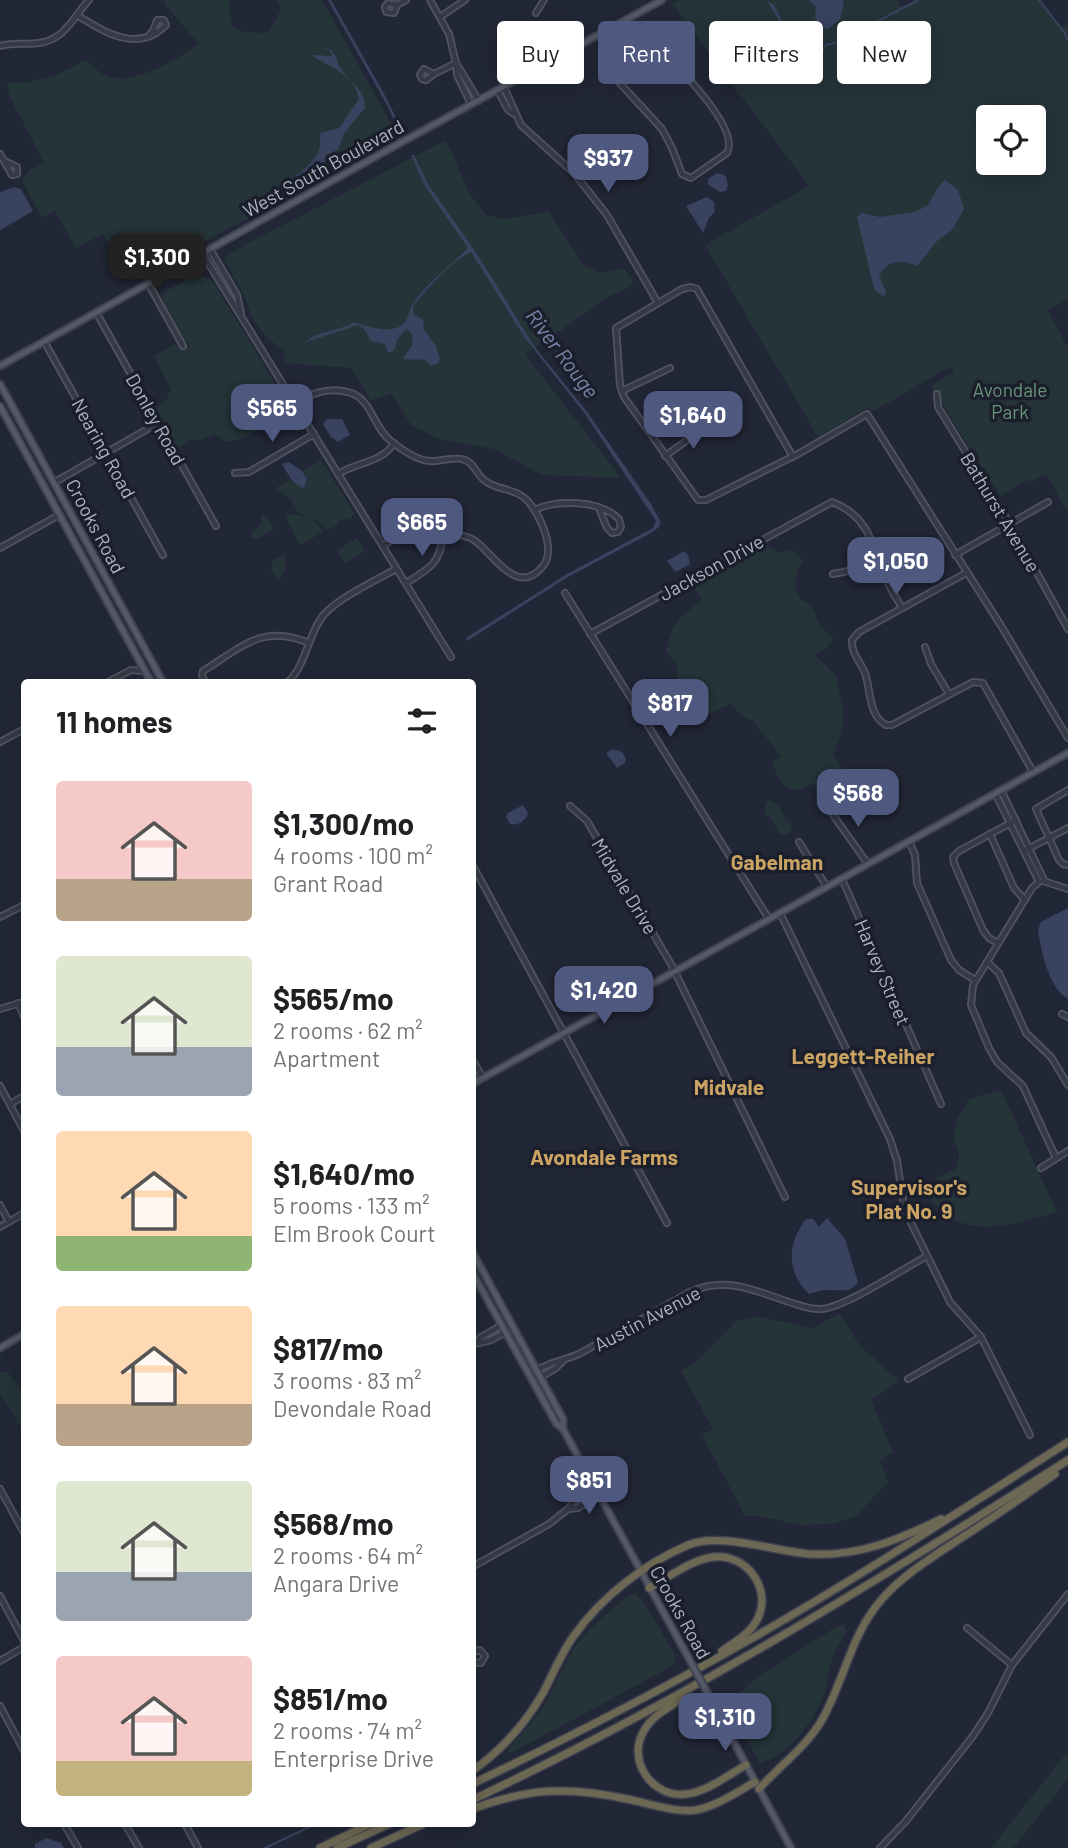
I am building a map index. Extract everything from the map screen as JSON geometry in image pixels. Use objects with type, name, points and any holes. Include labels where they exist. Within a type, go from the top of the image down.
[{"type":"highway","points":[[476,1782],[686,1675],[832,1592],[1068,1442]]},
{"type":"highway","points":[[476,1798],[584,1746],[717,1675],[857,1593],[1068,1462]]},
{"type":"highway","points":[[476,1808],[520,1793],[564,1789],[692,1810],[712,1805],[757,1786],[802,1747],[818,1727],[857,1636],[888,1592],[912,1572],[1068,1462]]},
{"type":"highway","points":[[476,1768],[499,1750],[519,1728],[584,1623],[640,1571],[685,1547],[707,1541],[809,1553],[837,1554],[864,1550],[900,1538],[976,1501]]},
{"type":"highway","points":[[649,1588],[694,1563],[716,1557],[726,1557],[741,1563],[759,1583],[762,1604],[752,1627],[686,1675]]},
{"type":"highway","points":[[717,1675],[650,1722],[643,1730],[639,1744],[641,1768],[650,1782],[658,1788],[668,1793],[684,1794],[701,1790],[746,1765]]},
{"type":"highway","points":[[320,1848],[364,1827]]},
{"type":"highway","points":[[337,1848],[382,1827]]},
{"type":"highway","points":[[371,1848],[416,1827]]},
{"type":"highway","points":[[381,1843],[425,1827]]},
{"type":"main road","name":"West South Boulevard","points":[[625,21],[662,0]]},
{"type":"main road","name":"West South Boulevard","points":[[0,366],[598,36]]},
{"type":"main road","name":"Crooks Road","points":[[0,384],[161,679]]},
{"type":"main road","name":"Crooks Road","points":[[0,406],[149,679]]},
{"type":"main road","points":[[43,486],[49,487],[55,482]]},
{"type":"main road","points":[[60,515],[64,510],[71,511]]},
{"type":"main road","points":[[138,657],[144,661],[151,660]]},
{"type":"main road","points":[[476,1082],[1068,753]]},
{"type":"main road","name":"Crooks Road","points":[[476,1258],[563,1419],[563,1429]]},
{"type":"main road","name":"Crooks Road","points":[[476,1279],[556,1423],[563,1429],[791,1848]]},
{"type":"main road","points":[[485,1295],[491,1298],[497,1296]]},
{"type":"main road","points":[[502,1325],[508,1323],[514,1328]]},
{"type":"main road","points":[[0,1348],[21,1337]]},
{"type":"main road","points":[[528,1373],[536,1378],[541,1377]]},
{"type":"street","points":[[0,46],[52,40],[66,30],[89,0]]},
{"type":"street","points":[[397,5],[406,0]]},
{"type":"street","points":[[430,0],[450,39],[457,75],[471,104]]},
{"type":"street","points":[[439,17],[465,0]]},
{"type":"street","points":[[536,13],[544,0]]},
{"type":"street","points":[[78,15],[119,38],[133,40],[148,36]]},
{"type":"street","points":[[434,74],[456,63]]},
{"type":"street","points":[[456,63],[479,101]]},
{"type":"street","points":[[619,84],[662,130],[686,178],[693,177],[728,152],[729,144],[720,123],[693,84]]},
{"type":"street","points":[[504,87],[525,130],[568,166],[598,202],[658,303]]},
{"type":"street","points":[[498,90],[508,110],[515,114]]},
{"type":"street","points":[[505,103],[511,99]]},
{"type":"street","points":[[0,154],[4,161]]},
{"type":"street","points":[[210,249],[239,299],[241,315]]},
{"type":"street","points":[[202,253],[451,657]]},
{"type":"street","points":[[148,283],[183,346]]},
{"type":"street","points":[[793,457],[697,289],[688,287],[616,328],[622,391],[626,401],[694,497],[701,501],[793,457],[867,414],[1011,642],[1068,738]]},
{"type":"street","name":"Donley Road","points":[[96,312],[216,526]]},
{"type":"street","name":"Nearing Road","points":[[44,341],[163,555]]},
{"type":"street","points":[[622,391],[670,368]]},
{"type":"street","points":[[295,403],[318,392],[351,393],[363,402],[385,436],[394,443],[426,461],[465,460],[483,479],[526,499],[534,510],[548,542],[549,552],[542,567],[527,576],[506,571],[470,538],[410,533],[383,546]]},
{"type":"street","name":"Bathurst Avenue","points":[[937,394],[938,407],[1010,524],[1068,629]]},
{"type":"street","points":[[55,482],[158,424]]},
{"type":"street","points":[[665,456],[707,426]]},
{"type":"street","points":[[235,473],[249,472],[314,434]]},
{"type":"street","points":[[338,474],[357,463],[383,457],[394,443]]},
{"type":"street","name":"Jackson Drive","points":[[590,634],[832,502],[852,515],[866,529],[880,558]]},
{"type":"street","points":[[956,555],[1048,502]]},
{"type":"street","points":[[534,510],[556,504],[600,508],[610,511],[620,519],[621,527],[618,532],[608,531],[600,508]]},
{"type":"street","points":[[0,548],[60,515]]},
{"type":"street","points":[[406,583],[436,562],[441,551],[443,534]]},
{"type":"street","points":[[833,574],[849,571],[880,558],[886,578],[902,608]]},
{"type":"street","points":[[291,679],[296,673],[319,620],[328,610],[397,568]]},
{"type":"street","points":[[966,573],[859,632],[852,643],[853,650],[865,673],[872,704],[884,725],[892,724],[973,682],[981,681],[1033,772]]},
{"type":"street","points":[[565,593],[769,919]]},
{"type":"street","points":[[204,679],[203,671],[260,637],[287,635],[309,643]]},
{"type":"street","points":[[925,647],[931,664],[949,694]]},
{"type":"street","points":[[131,670],[138,657]]},
{"type":"street","points":[[114,679],[131,670],[145,671]]},
{"type":"street","points":[[0,742],[21,731]]},
{"type":"street","points":[[1068,790],[1035,809],[1061,863],[1068,865]]},
{"type":"street","points":[[998,791],[1030,848],[1041,881]]},
{"type":"street","points":[[998,791],[1010,823],[1041,881],[1068,889]]},
{"type":"street","name":"Midvale Drive","points":[[570,806],[587,821],[675,971],[785,1197]]},
{"type":"street","points":[[833,815],[868,864]]},
{"type":"street","points":[[998,943],[989,938],[983,930],[953,860],[959,851],[1016,820]]},
{"type":"street","points":[[1024,851],[1068,828]]},
{"type":"street","points":[[990,834],[1014,888],[1025,900]]},
{"type":"street","points":[[908,841],[915,855],[917,883],[951,960],[959,970],[975,980]]},
{"type":"street","points":[[799,842],[827,887]]},
{"type":"street","points":[[476,871],[667,1223]]},
{"type":"street","name":"Harvey Street","points":[[842,879],[941,1104]]},
{"type":"street","points":[[1041,881],[1032,888],[975,980],[971,1005],[997,1062],[1025,1088],[1056,1158]]},
{"type":"street","points":[[0,917],[21,906]]},
{"type":"street","points":[[780,913],[890,1139],[897,1161],[905,1210],[927,1256],[954,1307],[981,1337],[1030,1435]]},
{"type":"street","points":[[987,962],[999,973],[1026,1033],[1051,1057],[1068,1085]]},
{"type":"street","points":[[0,1009],[21,1002]]},
{"type":"street","points":[[1062,1014],[1068,1017]]},
{"type":"street","points":[[476,1066],[483,1078]]},
{"type":"street","points":[[0,1086],[21,1125]]},
{"type":"street","points":[[10,1104],[21,1098]]},
{"type":"street","points":[[1041,1168],[1068,1152]]},
{"type":"street","points":[[0,1205],[9,1222]]},
{"type":"street","points":[[0,1227],[21,1215]]},
{"type":"street","name":"Austin Avenue","points":[[541,1377],[563,1361],[703,1287],[732,1284],[808,1308],[824,1309],[841,1304],[927,1256]]},
{"type":"street","points":[[476,1343],[502,1325]]},
{"type":"street","points":[[476,1344],[506,1332]]},
{"type":"street","points":[[908,1380],[981,1337]]},
{"type":"street","name":"Austin Avenue","points":[[537,1370],[553,1361],[563,1361]]},
{"type":"street","points":[[476,1565],[549,1524],[574,1501],[595,1488]]},
{"type":"street","points":[[0,1489],[21,1528]]},
{"type":"street","points":[[568,1509],[578,1508],[599,1496]]},
{"type":"street","points":[[880,1848],[906,1821],[978,1729],[1012,1665],[1068,1594]]},
{"type":"street","points":[[0,1596],[21,1635]]},
{"type":"street","points":[[967,1628],[1012,1665]]},
{"type":"street","points":[[0,1661],[21,1649]]},
{"type":"street","points":[[476,1651],[480,1650],[485,1656],[481,1663],[476,1662]]},
{"type":"street","points":[[0,1706],[21,1745]]},
{"type":"street","points":[[66,1827],[78,1848]]},
{"type":"street","points":[[127,1827],[139,1848]]},
{"type":"street","points":[[187,1827],[198,1848]]},
{"type":"green space","points":[[229,0],[232,26],[242,32],[268,33],[282,8],[277,0],[322,0],[398,136],[132,281],[103,234],[76,248],[55,211],[42,218],[22,180],[28,171],[44,163],[10,97],[7,83],[29,82],[57,75],[86,60],[101,73],[114,78],[139,75],[166,64],[198,43],[163,2]]},
{"type":"green space","name":"Avondale Park","points":[[679,0],[896,0],[903,8],[919,0],[1041,0],[1062,28],[1068,25],[1068,298],[1048,310],[1068,348],[1068,513],[1046,474],[1030,482],[1028,479],[1000,496],[931,386],[954,372],[951,366],[872,412],[869,407],[818,437],[705,245],[809,186],[732,84],[823,84],[823,21],[709,21],[709,53],[695,35],[695,21],[685,21],[672,4]]},
{"type":"green space","points":[[446,140],[470,194],[486,215],[503,219],[549,212],[583,264],[599,273],[624,269],[634,282],[601,301],[525,354],[621,478],[542,475],[494,449],[441,440],[411,425],[391,393],[371,401],[351,368],[283,363],[285,351],[267,338],[251,316],[246,299],[224,258]]},
{"type":"green space","points":[[193,276],[204,277],[213,282],[301,426],[297,434],[270,406],[257,401],[252,410],[256,430],[245,438],[227,442],[215,434],[200,440],[190,439],[176,449],[154,410],[166,400],[171,390],[154,356],[175,344],[181,350],[190,346],[182,338],[161,298],[164,292]]},
{"type":"green space","points":[[321,460],[355,514],[349,519],[341,519],[336,526],[326,530],[321,523],[298,512],[291,499],[276,488],[290,479],[296,482],[306,479],[302,471]]},
{"type":"green space","points":[[261,514],[266,515],[274,529],[257,539],[251,537],[261,524]]},
{"type":"green space","points":[[285,515],[311,518],[324,531],[299,544]]},
{"type":"green space","points":[[357,538],[365,551],[345,563],[337,550]]},
{"type":"green space","points":[[765,545],[779,553],[792,549],[803,560],[797,570],[795,587],[800,599],[812,606],[819,624],[833,639],[825,650],[814,654],[837,676],[843,721],[833,755],[848,777],[867,771],[870,780],[859,785],[864,796],[857,801],[850,787],[841,790],[831,781],[827,785],[830,793],[819,792],[813,784],[797,790],[787,788],[772,762],[781,756],[753,721],[745,718],[730,704],[702,717],[708,697],[704,688],[695,693],[678,688],[677,663],[666,652],[677,622],[702,600],[695,589],[700,581]]},
{"type":"green space","points":[[285,554],[285,570],[278,581],[271,570],[273,560]]},
{"type":"green space","points":[[771,800],[791,823],[790,834],[779,833],[770,817],[764,815],[766,802]]},
{"type":"green space","points":[[1001,1090],[1057,1212],[1013,1224],[983,1227],[969,1225],[942,1212],[928,1195],[937,1177],[957,1168],[959,1152],[953,1137],[958,1118],[970,1099]]},
{"type":"green space","points":[[840,1313],[859,1345],[899,1381],[871,1400],[893,1452],[880,1461],[888,1482],[855,1517],[833,1524],[800,1525],[760,1516],[745,1516],[702,1435],[713,1429],[681,1371],[695,1363],[736,1321],[760,1317],[813,1328]]},
{"type":"green space","points":[[0,1372],[7,1372],[21,1391],[21,1428],[0,1393]]},
{"type":"green space","points":[[635,1593],[645,1604],[675,1655],[676,1664],[511,1753],[508,1749],[540,1713],[574,1648],[589,1630],[629,1595]]},
{"type":"green space","points":[[839,1625],[844,1626],[847,1631],[833,1656],[825,1692],[815,1714],[791,1744],[771,1759],[760,1763],[728,1705],[754,1679]]},
{"type":"green space","points":[[1068,1751],[1068,1779],[1013,1848],[991,1848]]},
{"type":"water","points":[[328,0],[331,0],[387,99],[403,133],[402,138],[387,105]]},
{"type":"water","points":[[767,0],[774,5],[782,21],[779,21]]},
{"type":"water","points":[[809,0],[842,0],[844,4],[840,19],[828,29],[823,27],[823,21],[817,21],[816,7]]},
{"type":"water","points":[[326,48],[333,52],[342,70],[360,91],[365,108],[345,132],[338,149],[326,158],[323,167],[295,181],[295,176],[317,154],[321,133],[339,128],[359,99],[357,90],[347,77],[311,55],[331,56]]},
{"type":"water","points":[[411,155],[414,155],[428,184],[475,251],[534,346],[588,413],[661,522],[658,528],[649,534],[568,577],[467,641],[466,638],[567,574],[653,528],[656,521],[585,414],[525,338],[471,252],[448,268],[413,306],[414,315],[424,320],[423,328],[436,346],[440,359],[438,364],[430,365],[424,359],[403,359],[413,344],[412,334],[406,329],[391,353],[387,351],[385,344],[371,341],[364,329],[358,325],[306,342],[310,338],[354,322],[381,329],[400,326],[419,295],[468,248],[425,186]]},
{"type":"water","points":[[718,173],[726,176],[726,191],[720,192],[707,184],[709,178]]},
{"type":"water","points":[[945,180],[958,190],[964,209],[952,230],[937,241],[917,266],[895,262],[882,271],[879,277],[886,291],[884,297],[873,285],[857,217],[861,213],[880,217],[915,212],[928,205]]},
{"type":"water","points":[[14,187],[21,189],[33,211],[0,230],[0,192]]},
{"type":"water","points":[[707,197],[714,202],[715,211],[703,233],[686,206]]},
{"type":"water","points":[[261,407],[266,409],[273,421],[272,426],[263,429],[255,410]]},
{"type":"water","points":[[327,419],[342,419],[350,435],[338,442],[331,437],[323,424]]},
{"type":"water","points":[[289,462],[302,471],[307,479],[304,488],[294,482],[282,464]]},
{"type":"water","points":[[684,551],[690,564],[676,572],[667,561]]},
{"type":"water","points":[[613,749],[622,752],[626,759],[625,763],[617,768],[606,753]]},
{"type":"water","points":[[523,805],[528,813],[526,818],[519,823],[510,824],[506,817],[508,813]]},
{"type":"water","points":[[1068,908],[1068,999],[1061,994],[1051,978],[1038,930],[1041,922]]},
{"type":"water","points":[[827,1218],[845,1239],[858,1282],[847,1290],[824,1290],[809,1294],[801,1285],[793,1267],[795,1238],[806,1219],[813,1219],[819,1227]]},
{"type":"water","points":[[46,1838],[61,1843],[64,1848],[35,1848],[35,1844]]},
{"type":"waterway","points":[[823,50],[826,45],[838,42],[918,0]]},
{"type":"waterway","points":[[1039,0],[1068,40]]},
{"type":"waterway","points":[[265,1848],[310,1827]]},
{"type":"district","name":"Gabelman","points":[[777,861]]},
{"type":"district","name":"Leggett-Reiher","points":[[863,1055]]},
{"type":"district","name":"Midvale","points":[[729,1086]]},
{"type":"district","name":"Avondale Farms","points":[[604,1156]]},
{"type":"district","name":"Supervisor's Plat No. 9","points":[[909,1198]]},
{"type":"water label","name":"River Rouge","points":[[563,353]]}]
